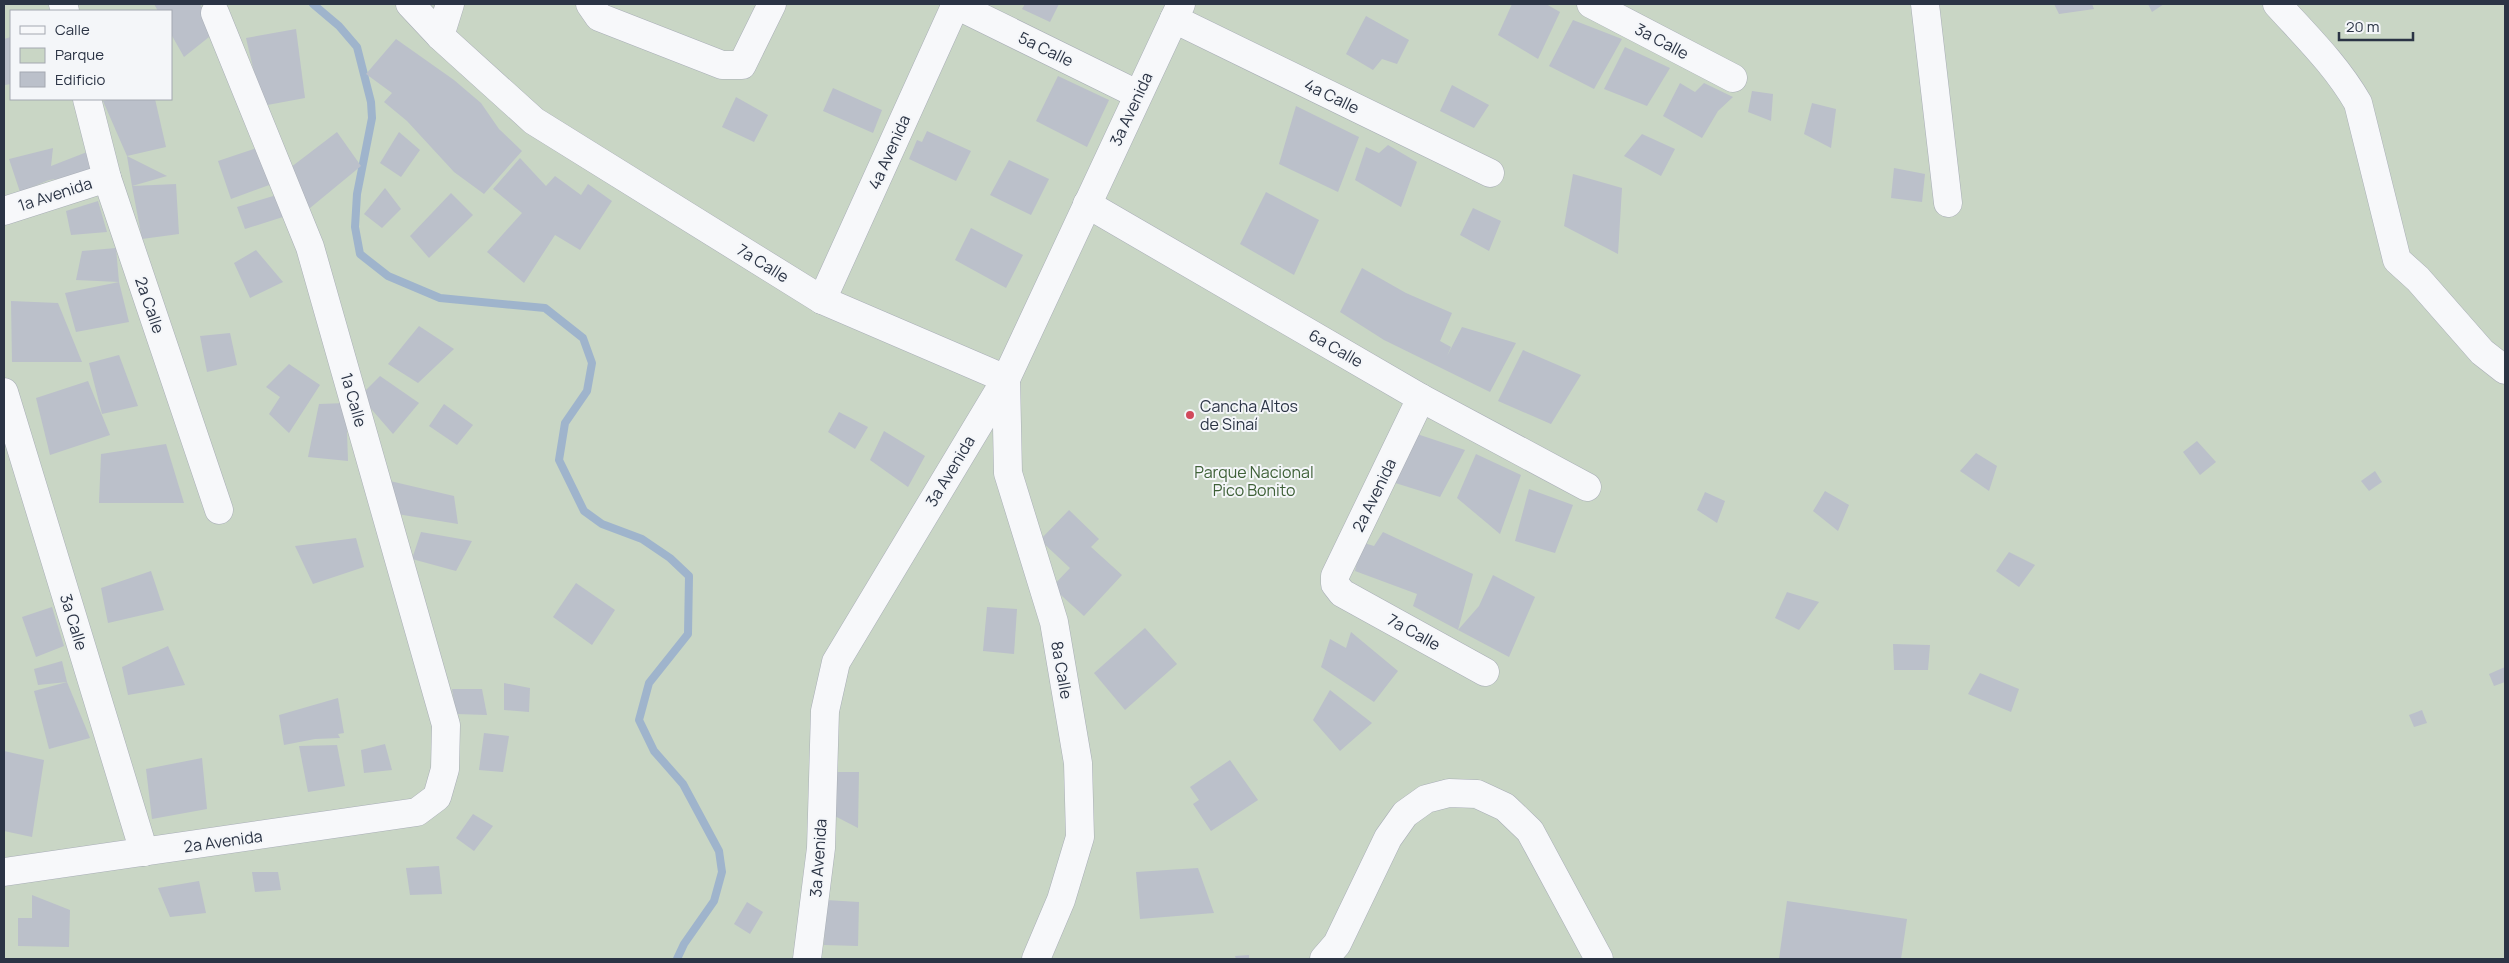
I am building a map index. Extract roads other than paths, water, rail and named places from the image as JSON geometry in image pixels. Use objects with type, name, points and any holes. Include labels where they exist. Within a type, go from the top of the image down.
[{"type":"street","name":"7a Calle","points":[[410,4],[440,36],[534,120],[822,300],[1006,379]]},
{"type":"street","points":[[440,36],[450,4]]},
{"type":"street","points":[[590,4],[599,17],[722,65],[731,66],[742,65],[772,4]]},
{"type":"street","name":"5a Calle","points":[[955,4],[1137,94]]},
{"type":"street","name":"4a Avenida","points":[[822,300],[955,4]]},
{"type":"street","name":"3a Calle","points":[[1591,4],[1733,78]]},
{"type":"street","points":[[1925,4],[1948,203]]},
{"type":"street","points":[[2277,4],[2339,73],[2358,103],[2397,260],[2418,279],[2482,352],[2505,370]]},
{"type":"street","name":"3a Avenida","points":[[807,959],[821,848],[825,711],[836,662],[1006,379],[1177,11]]},
{"type":"street","name":"4a Calle","points":[[1177,11],[1490,173]]},
{"type":"street","name":"1a Calle","points":[[215,13],[310,247],[441,705],[446,724],[445,769],[437,797]]},
{"type":"street","name":"2a Calle","points":[[87,100],[107,178],[219,510]]},
{"type":"street","name":"1a Avenida","points":[[4,211],[107,178]]},
{"type":"street","name":"6a Calle","points":[[1087,204],[1421,398],[1588,487]]},
{"type":"street","name":"8a Calle","points":[[1006,379],[1008,473],[1054,622],[1078,763],[1080,837],[1060,900],[1036,959]]},
{"type":"street","name":"3a Calle","points":[[4,392],[144,852]]},
{"type":"street","name":"2a Avenida","points":[[1342,593],[1335,584],[1335,576],[1421,398]]},
{"type":"street","name":"7a Calle","points":[[1342,593],[1485,672]]},
{"type":"street","points":[[1324,959],[1337,944],[1388,838],[1405,814],[1426,800],[1449,793],[1477,794],[1505,807],[1530,831],[1599,959]]},
{"type":"street","name":"2a Avenida","points":[[4,872],[417,812],[437,797]]},
{"type":"waterway","points":[[313,4],[339,26],[357,47],[371,102],[372,118],[357,194],[355,227],[360,254],[388,276],[440,298],[545,308],[583,338],[592,363],[587,391],[565,423],[559,460],[584,511],[602,524],[642,539],[670,558],[689,576],[688,634],[649,683],[639,720],[654,751],[683,784],[719,851],[722,872],[714,901],[684,944],[677,959]]},
{"type":"place","name":"Cancha Altos de Sinaí","points":[[1190,415]]},
{"type":"park label","name":"Parque Nacional Pico Bonito","points":[[1254,481]]}]
